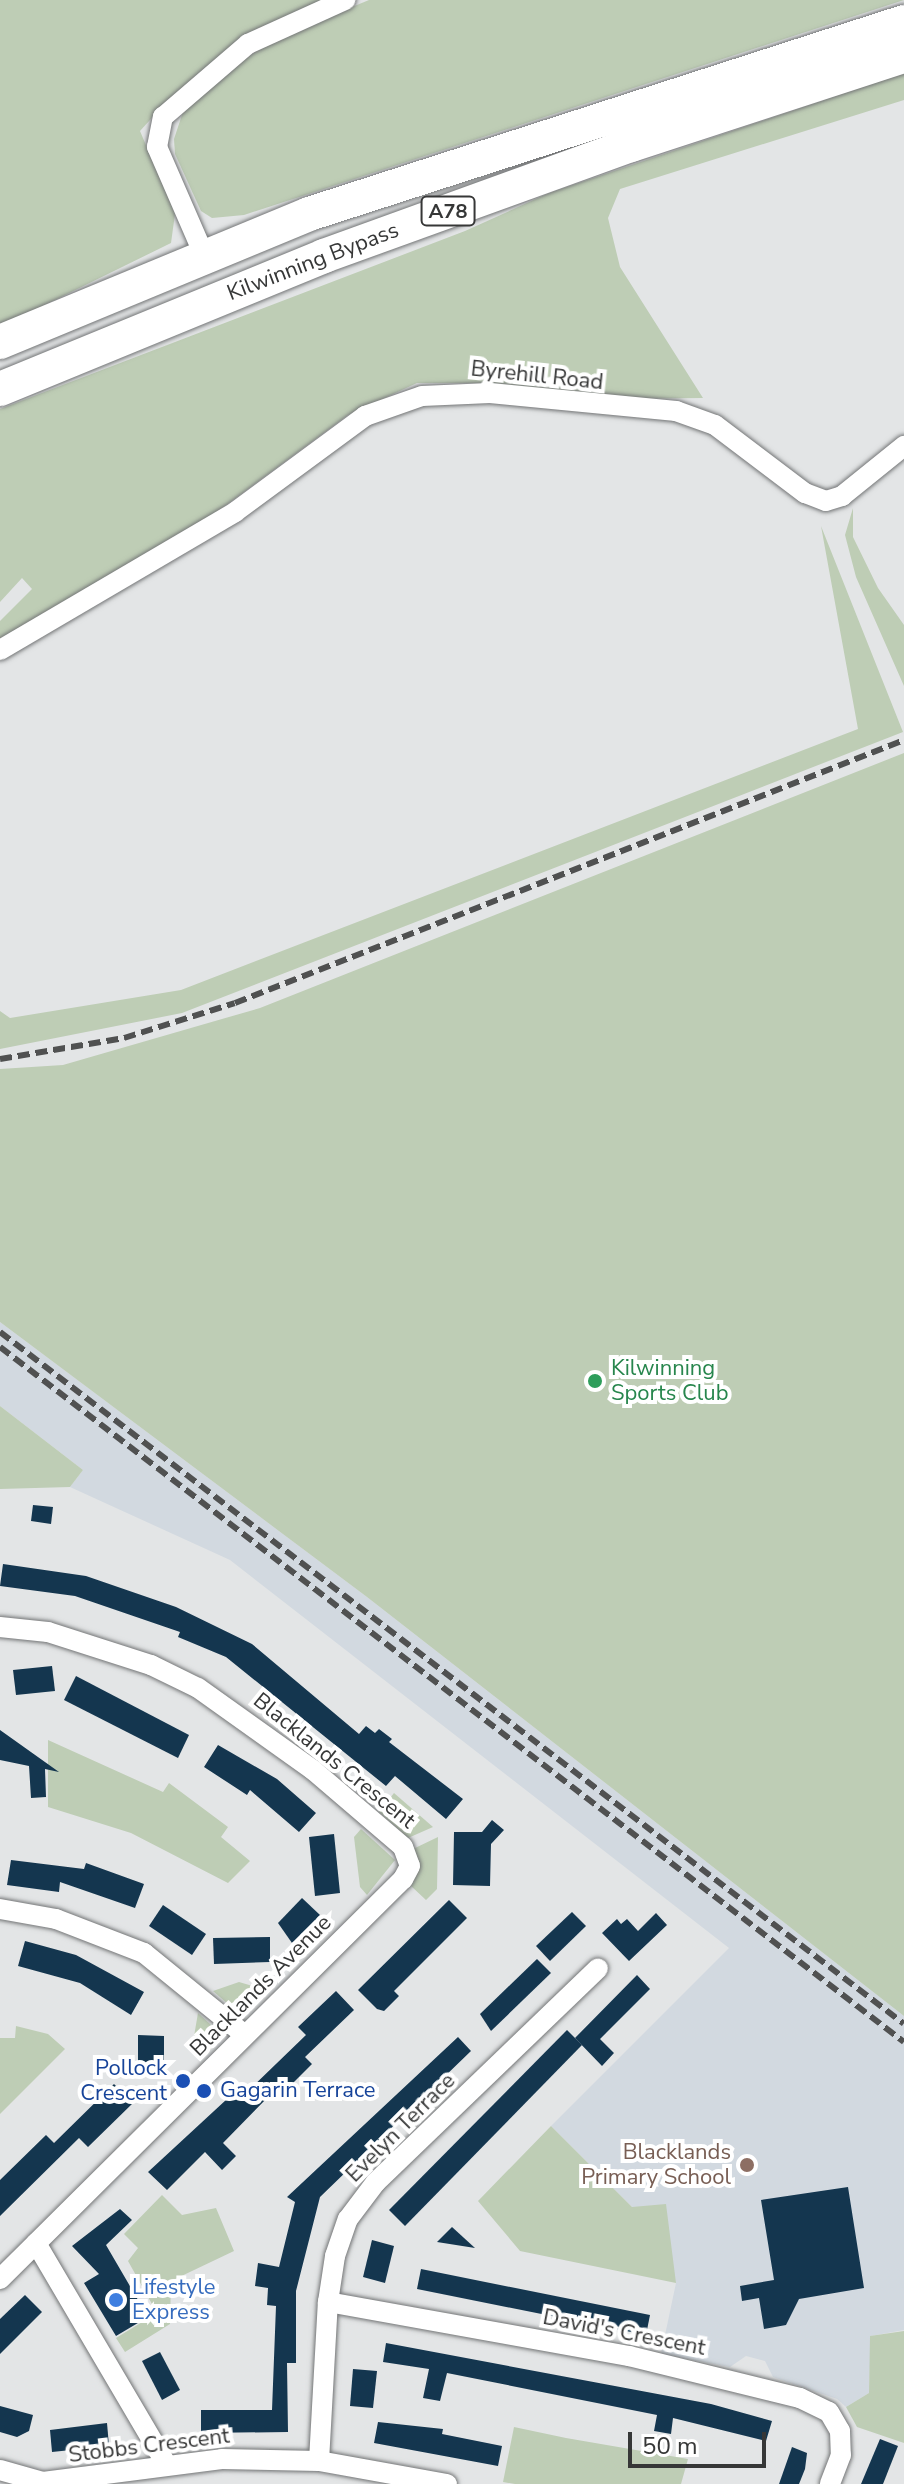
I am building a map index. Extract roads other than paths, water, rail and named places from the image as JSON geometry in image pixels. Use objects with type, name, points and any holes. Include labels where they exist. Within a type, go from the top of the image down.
[{"type":"highway","name":"Kilwinning Bypass","points":[[0,342],[204,255],[605,115],[904,22]]},
{"type":"highway","name":"Kilwinning Bypass","points":[[0,389],[324,256],[631,145],[904,56]]},
{"type":"street","points":[[204,255],[157,147],[163,117],[248,44],[345,0]]},
{"type":"street","name":"Byrehill Road","points":[[0,650],[235,512],[365,416],[422,396],[490,393],[676,411],[715,425],[805,493],[826,501],[853,489],[904,446]]},
{"type":"street","name":"Blacklands Crescent","points":[[0,1627],[48,1632],[151,1665],[198,1688],[313,1770],[409,1858]]},
{"type":"street","name":"Blacklands Avenue","points":[[0,2279],[403,1879],[409,1858]]},
{"type":"street","points":[[0,1909],[56,1919],[144,1953],[245,2035]]},
{"type":"street","name":"Evelyn Terrace","points":[[319,2461],[328,2302],[340,2236],[376,2182],[598,1968]]},
{"type":"street","points":[[36,2243],[167,2465]]},
{"type":"street","name":"David's Crescent","points":[[328,2302],[634,2357],[800,2398],[829,2412],[840,2431],[841,2455],[830,2484]]},
{"type":"street","name":"Stobbs Crescent","points":[[0,2470],[43,2482],[222,2459],[319,2461],[447,2484]]},
{"type":"railway","points":[[0,1059],[124,1038],[235,1003],[904,740]]},
{"type":"railway","points":[[0,1332],[904,2024]]},
{"type":"railway","points":[[0,1347],[904,2042]]},
{"type":"place","name":"Kilwinning Sports Club","points":[[595,1381]]},
{"type":"place","name":"Pollock Crescent","points":[[183,2081]]},
{"type":"place","name":"Gagarin Terrace","points":[[204,2091]]},
{"type":"place","name":"Blacklands Primary School","points":[[747,2165]]},
{"type":"place","name":"Lifestyle Express","points":[[116,2300]]}]
